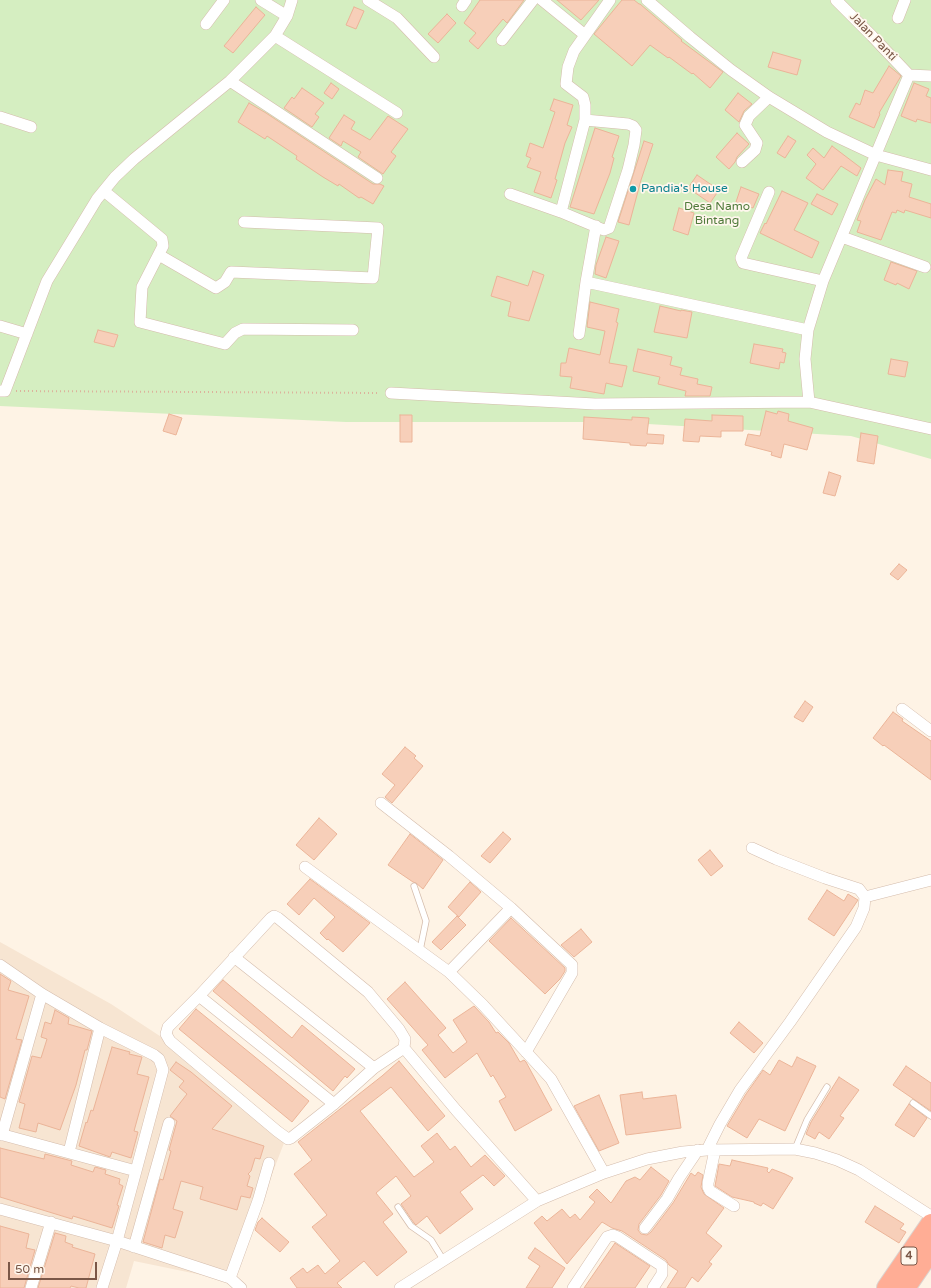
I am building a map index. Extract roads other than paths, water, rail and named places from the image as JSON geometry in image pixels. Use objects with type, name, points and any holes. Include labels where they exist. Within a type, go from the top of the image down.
[{"type":"highway","name":"4","points":[[887,1288],[931,1224]]},
{"type":"highway","name":"4","points":[[905,1288],[927,1263]]},
{"type":"street","points":[[206,24],[224,0]]},
{"type":"street","points":[[261,0],[287,16]]},
{"type":"street","points":[[3,391],[47,282],[97,200],[134,159],[230,81],[275,36],[287,16],[292,0]]},
{"type":"street","points":[[368,0],[397,18],[434,57]]},
{"type":"street","points":[[502,40],[533,0]]},
{"type":"street","points":[[542,0],[585,35]]},
{"type":"street","points":[[561,212],[585,120],[585,105],[583,97],[567,86],[566,82],[568,67],[572,56],[585,35],[610,0]]},
{"type":"street","points":[[647,0],[713,56],[769,97],[827,132],[876,155],[931,170]]},
{"type":"street","name":"Jalan Panti","points":[[836,0],[909,75]]},
{"type":"street","points":[[898,18],[905,0]]},
{"type":"street","points":[[275,36],[397,113]]},
{"type":"street","points":[[808,402],[805,359],[808,330],[823,281],[909,75],[931,76]]},
{"type":"street","points":[[230,81],[377,178]]},
{"type":"street","points":[[742,162],[755,150],[756,143],[745,125],[749,116],[769,97]]},
{"type":"street","points":[[0,117],[31,127]]},
{"type":"street","points":[[510,194],[561,212],[604,230],[609,228],[630,163],[636,130],[633,126],[628,124],[585,120]]},
{"type":"street","points":[[104,191],[162,239],[163,246],[142,287],[140,322],[224,344],[235,333],[243,329],[353,330]]},
{"type":"street","points":[[769,192],[741,258],[743,263],[823,281]]},
{"type":"street","points":[[158,255],[216,288],[225,282],[231,272],[373,278],[378,228],[244,222]]},
{"type":"street","points":[[579,334],[596,226]]},
{"type":"street","points":[[842,237],[925,267]]},
{"type":"street","points":[[586,282],[808,330]]},
{"type":"street","points":[[0,326],[27,334]]},
{"type":"street","points":[[391,393],[595,404],[808,402],[931,429]]},
{"type":"street","points":[[902,709],[931,731]]},
{"type":"street","points":[[381,803],[511,908],[571,963],[573,967],[572,973],[526,1052]]},
{"type":"street","points":[[645,1228],[667,1199],[679,1178],[707,1150],[740,1090],[790,1022],[856,926],[864,908],[865,897],[859,889],[818,876],[752,848]]},
{"type":"street","points":[[305,867],[449,972],[483,1005],[551,1079],[604,1173]]},
{"type":"street","points":[[865,897],[931,880]]},
{"type":"street","points":[[449,972],[511,908]]},
{"type":"street","points":[[404,1048],[374,1068],[334,1104],[290,1138],[285,1138],[170,1041],[166,1034],[168,1027],[199,996],[270,918],[274,916],[368,992],[399,1029],[405,1039],[404,1048],[456,1110],[537,1201]]},
{"type":"street","points":[[234,957],[374,1068]]},
{"type":"street","points":[[0,965],[42,994],[100,1028],[154,1055],[159,1059],[164,1070],[117,1241],[102,1288]]},
{"type":"street","points":[[42,994],[1,1134],[136,1171]]},
{"type":"street","points":[[199,996],[334,1104]]},
{"type":"street","points":[[68,1152],[100,1028]]},
{"type":"street","points":[[134,1247],[169,1123]]},
{"type":"street","points":[[400,1288],[537,1201],[604,1173],[647,1159],[682,1152],[707,1150],[795,1149],[815,1153],[837,1160],[859,1170],[931,1216]]},
{"type":"street","points":[[707,1150],[708,1187],[710,1190],[734,1206]]},
{"type":"street","points":[[0,1209],[117,1241],[237,1285],[269,1163]]},
{"type":"street","points":[[31,1288],[51,1222]]},
{"type":"street","points":[[573,1288],[607,1237],[613,1235],[662,1266],[662,1274],[652,1288]]},
{"type":"lane","points":[[414,886],[426,921],[420,950]]},
{"type":"lane","points":[[795,1149],[807,1120],[827,1087]]},
{"type":"lane","points":[[913,1103],[931,1116]]},
{"type":"lane","points":[[398,1207],[411,1226],[431,1240],[444,1261]]},
{"type":"place","name":"Pandia's House","points":[[633,189]]},
{"type":"park label","name":"Desa Namo Bintang","points":[[717,214]]}]
